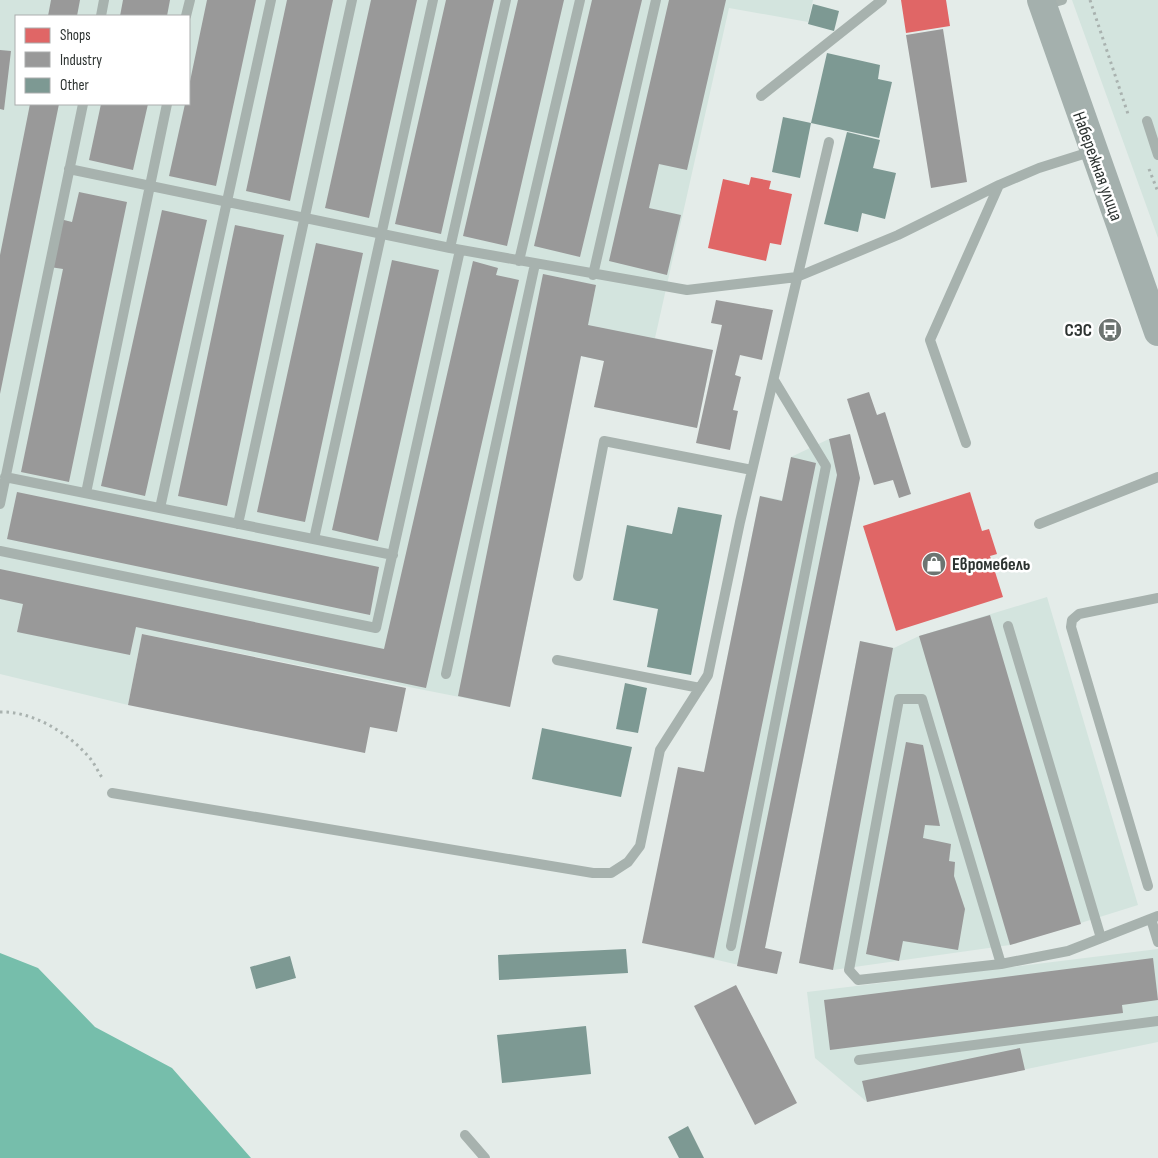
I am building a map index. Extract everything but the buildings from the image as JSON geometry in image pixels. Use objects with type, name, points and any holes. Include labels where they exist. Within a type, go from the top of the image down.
[{"type":"street","name":"Набережная улица","points":[[1048,2],[1092,151],[1153,301],[1158,332]]},
{"type":"lane","points":[[101,15],[104,0]]},
{"type":"lane","points":[[186,15],[190,0]]},
{"type":"lane","points":[[160,508],[271,0]]},
{"type":"lane","points":[[238,524],[352,0]]},
{"type":"lane","points":[[314,539],[433,0]]},
{"type":"lane","points":[[0,552],[376,628],[393,555],[506,0]]},
{"type":"lane","points":[[519,261],[580,0]]},
{"type":"lane","points":[[593,275],[656,0]]},
{"type":"lane","points":[[760,96],[882,0]]},
{"type":"lane","points":[[0,504],[82,105]]},
{"type":"lane","points":[[86,493],[167,105]]},
{"type":"lane","points":[[1147,121],[1158,155]]},
{"type":"lane","points":[[112,793],[593,874],[611,873],[628,862],[640,846],[660,750],[708,675],[752,470],[829,142]]},
{"type":"lane","points":[[69,169],[455,249],[593,275],[687,290],[797,278],[898,234],[1039,168],[1092,151]]},
{"type":"lane","points":[[966,443],[930,340],[999,186]]},
{"type":"lane","points":[[446,674],[535,264]]},
{"type":"lane","points":[[731,946],[826,466],[774,380]]},
{"type":"lane","points":[[578,576],[604,441],[752,470]]},
{"type":"lane","points":[[1039,524],[1158,476]]},
{"type":"lane","points":[[3,482],[86,493],[393,555]]},
{"type":"lane","points":[[1148,886],[1071,627],[1072,620],[1079,614],[1158,598]]},
{"type":"lane","points":[[1008,626],[1101,938]]},
{"type":"lane","points":[[557,660],[700,688]]},
{"type":"lane","points":[[1001,964],[922,699],[899,699],[849,970],[858,980],[1001,964],[1068,951],[1154,917],[1158,942]]},
{"type":"lane","points":[[859,1060],[1158,1021]]},
{"type":"lane","points":[[465,1135],[485,1158]]},
{"type":"path","points":[[1090,0],[1132,126]]},
{"type":"path","points":[[1148,167],[1158,192]]},
{"type":"path","points":[[0,712],[17,711],[57,729],[89,756],[112,793]]},
{"type":"shaded area","points":[[0,0],[813,0],[808,22],[729,8],[655,338],[713,350],[697,428],[594,407],[604,361],[581,356],[510,707],[142,634],[128,705],[0,674]]},
{"type":"shaded area","points":[[1072,0],[1158,0],[1158,238]]},
{"type":"shaded area","points":[[850,434],[860,478],[765,948],[782,952],[777,974],[692,954],[728,777],[704,772],[760,496],[782,500],[791,457],[829,439]]},
{"type":"shaded area","points":[[1047,597],[1138,905],[1010,945],[833,970],[799,963],[860,641],[894,648],[919,636]]},
{"type":"shaded area","points":[[1158,949],[1158,1042],[867,1102],[815,1058],[807,992]]},
{"type":"shaded area","points":[[0,953],[38,968],[95,1027],[172,1068],[251,1158],[0,1158]]},
{"type":"place","name":"СЭС","points":[[1110,330]]},
{"type":"place","name":"Евромебель","points":[[934,564]]}]
